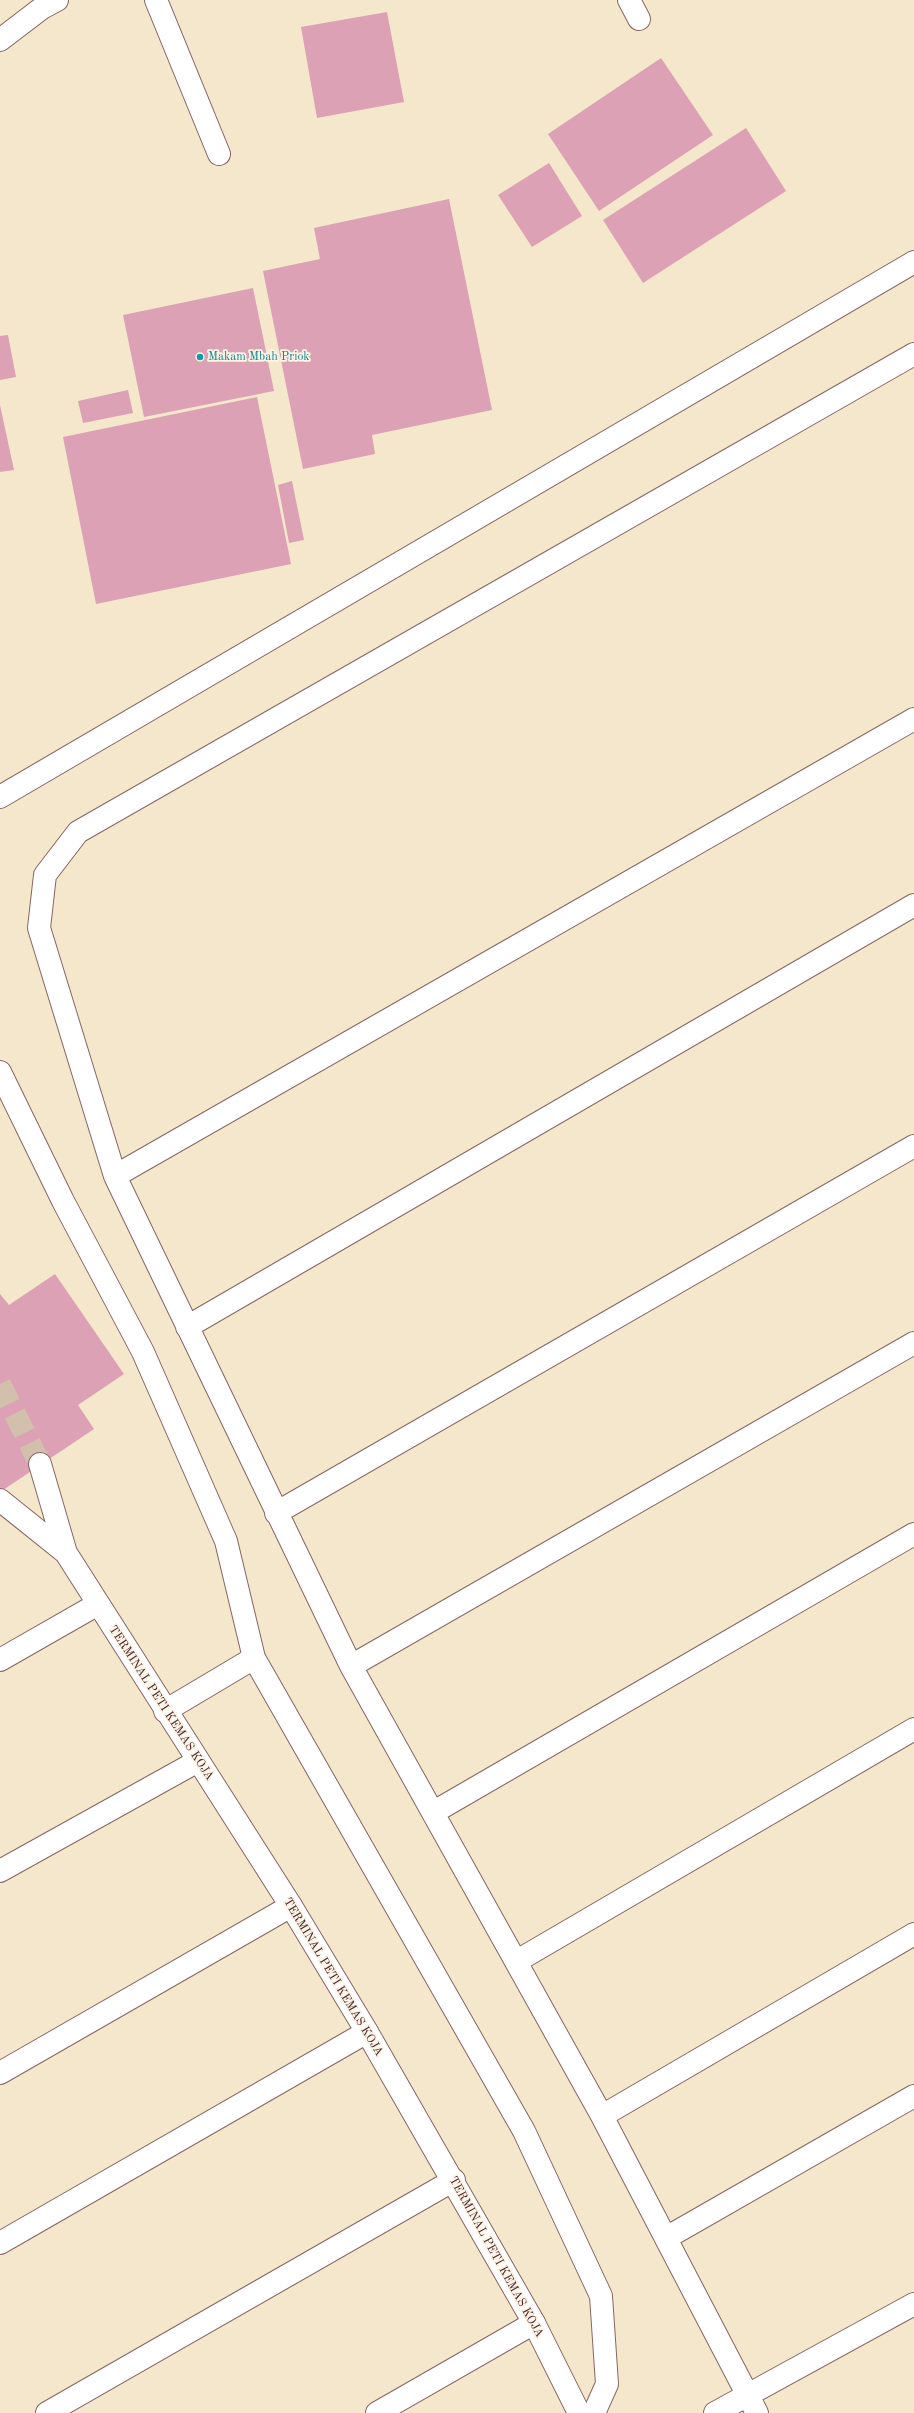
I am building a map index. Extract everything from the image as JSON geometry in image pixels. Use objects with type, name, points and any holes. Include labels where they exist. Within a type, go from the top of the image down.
[{"type":"street","points":[[0,40],[42,8],[57,0]]},
{"type":"street","points":[[156,0],[219,154]]},
{"type":"street","points":[[629,0],[639,19]]},
{"type":"street","points":[[0,797],[914,262]]},
{"type":"street","points":[[752,2404],[602,2116],[434,1812],[351,1666],[276,1513],[115,1176],[40,928],[45,875],[78,832],[914,354]]},
{"type":"street","points":[[115,1176],[914,719]]},
{"type":"street","points":[[187,1327],[914,905]]},
{"type":"street","points":[[0,1072],[63,1201],[143,1352],[226,1541],[254,1658],[524,2131],[601,2296],[607,2384],[594,2413]]},
{"type":"street","points":[[276,1513],[914,1146]]},
{"type":"street","points":[[351,1666],[914,1343]]},
{"type":"street","name":"TERMINAL PETI KEMAS KOJA","points":[[40,1464],[66,1553],[290,1906],[367,2032],[454,2180],[534,2323],[579,2413]]},
{"type":"street","name":"TERMINAL PETI KEMAS KOJA","points":[[0,1500],[66,1553]]},
{"type":"street","points":[[434,1812],[914,1534]]},
{"type":"street","points":[[0,1660],[98,1604]]},
{"type":"street","points":[[165,1711],[254,1658]]},
{"type":"street","points":[[517,1961],[914,1729]]},
{"type":"street","points":[[0,1871],[198,1760]]},
{"type":"street","points":[[0,2073],[290,1906]]},
{"type":"street","points":[[602,2116],[914,1934]]},
{"type":"street","points":[[0,2243],[367,2032]]},
{"type":"street","points":[[666,2238],[914,2096]]},
{"type":"street","points":[[47,2413],[454,2180]]},
{"type":"street","points":[[715,2413],[752,2404],[914,2304]]},
{"type":"street","points":[[377,2413],[534,2323]]},
{"type":"building","points":[[387,12],[404,102],[317,118],[301,27]]},
{"type":"building","points":[[661,58],[713,135],[599,211],[548,134]]},
{"type":"building","points":[[746,128],[786,191],[643,283],[603,220]]},
{"type":"building","points":[[549,163],[582,216],[532,247],[498,195]]},
{"type":"building","points":[[449,199],[492,410],[372,435],[375,454],[303,469],[263,271],[320,259],[314,228]]},
{"type":"building","points":[[253,288],[274,391],[144,417],[123,315]]},
{"type":"building","points":[[8,335],[16,377],[0,380],[0,336]]},
{"type":"building","points":[[128,390],[133,413],[83,423],[78,401]]},
{"type":"building","points":[[257,397],[291,564],[96,604],[63,437]]},
{"type":"building","points":[[0,405],[14,470],[0,472]]},
{"type":"building","points":[[292,481],[304,540],[289,543],[278,485]]},
{"type":"building","points":[[55,1274],[124,1374],[78,1405],[94,1429],[0,1492],[0,1294],[9,1305]]},
{"type":"tunnel","points":[[0,1384],[40,1464]]},
{"type":"place","name":"Makam Mbah Priok","points":[[200,357]]}]
